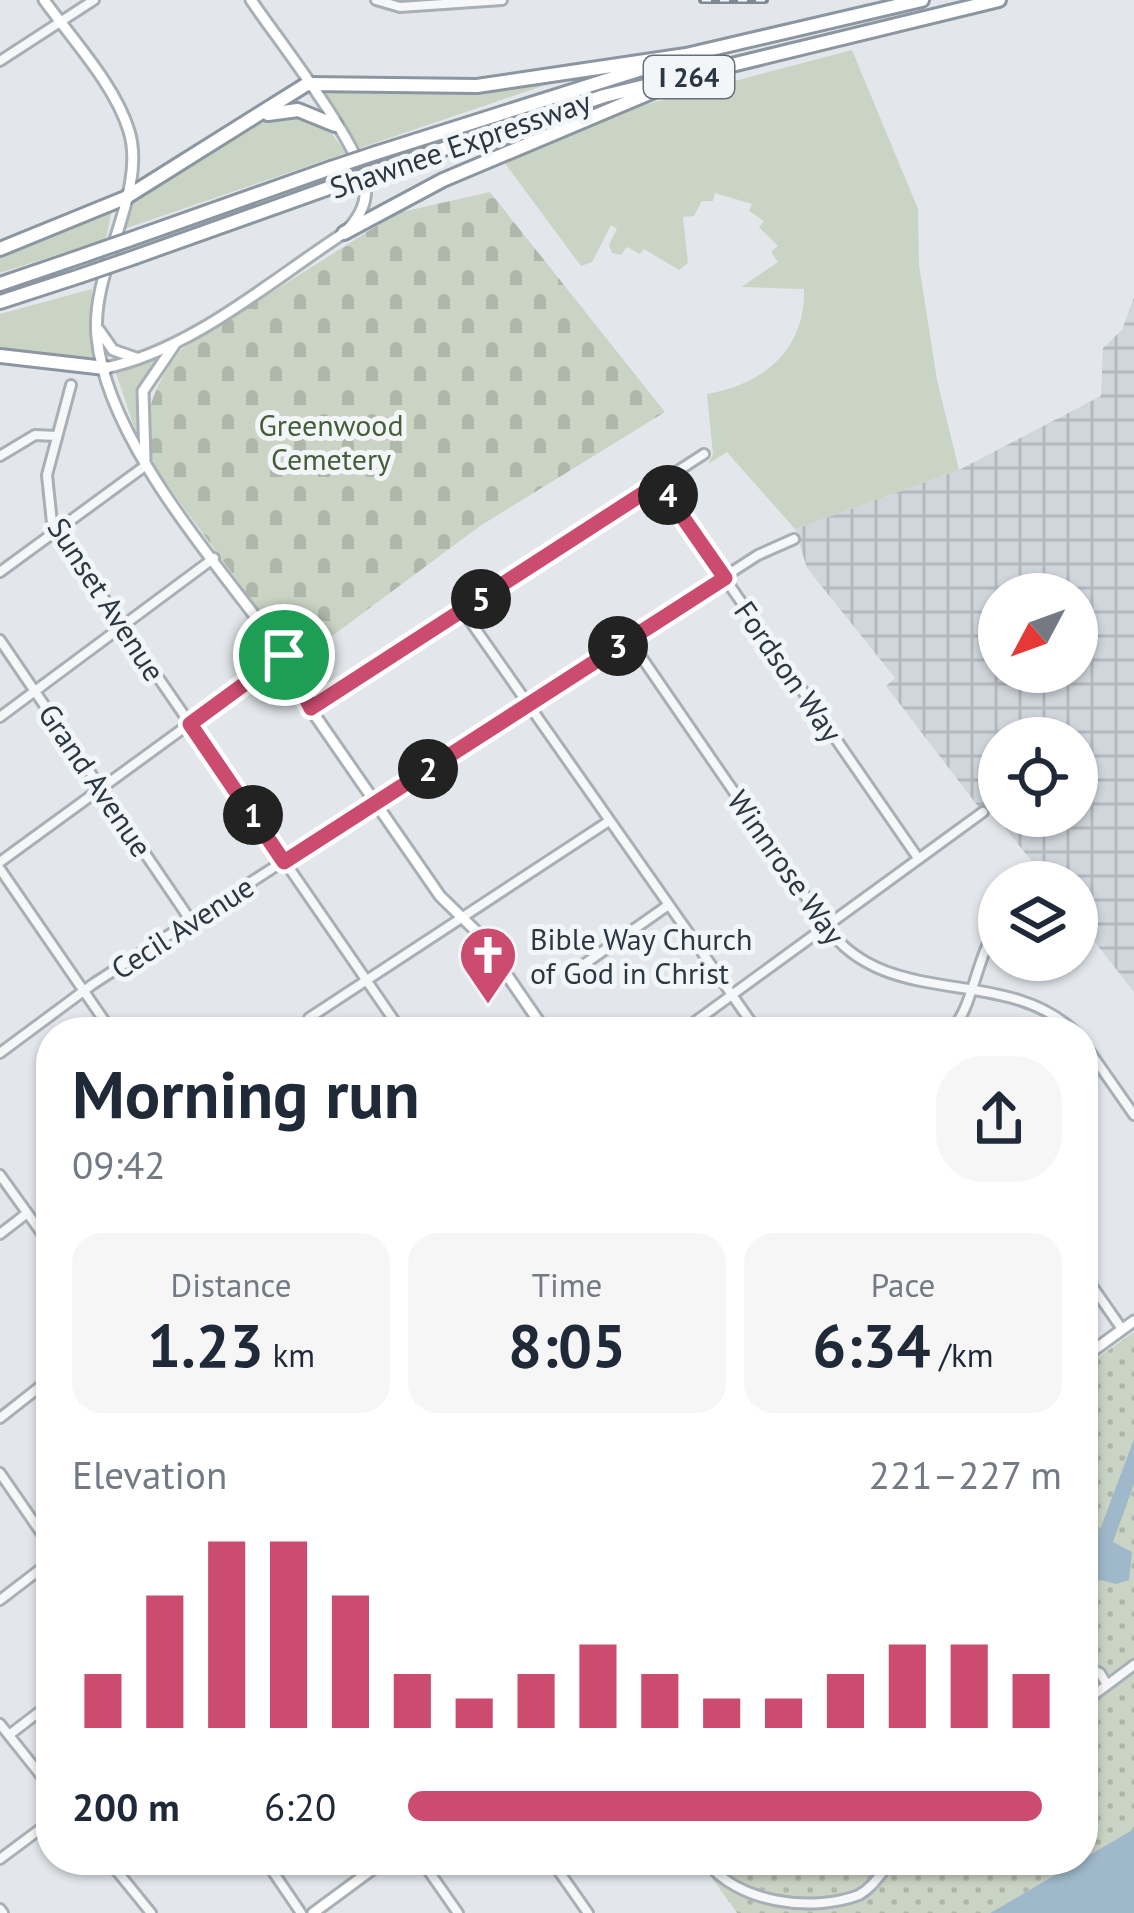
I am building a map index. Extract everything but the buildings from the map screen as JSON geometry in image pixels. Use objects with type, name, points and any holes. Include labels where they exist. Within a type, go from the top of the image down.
[{"type":"highway","name":"Shawnee Expressway","points":[[0,284],[331,168],[686,55],[922,0]]},
{"type":"highway","name":"Shawnee Expressway","points":[[0,302],[604,96],[999,0]]},
{"type":"highway","points":[[0,249],[125,198],[307,84],[476,86],[686,55]]},
{"type":"highway","points":[[344,233],[443,180],[682,79]]},
{"type":"highway","points":[[247,124],[284,109],[306,111],[335,125]]},
{"type":"highway","points":[[0,356],[105,368]]},
{"type":"street","points":[[44,0],[128,127],[133,152],[125,198],[99,285],[97,325],[105,368],[145,466],[284,655],[311,708],[440,896],[464,919],[535,1017]]},
{"type":"street","points":[[0,61],[94,0]]},
{"type":"street","points":[[105,368],[142,358],[177,340],[344,233],[361,212],[364,194],[349,147],[250,0]]},
{"type":"street","points":[[376,0],[400,7],[502,0]]},
{"type":"street","points":[[97,325],[113,350],[142,358]]},
{"type":"street","points":[[145,466],[143,391],[177,340]]},
{"type":"street","name":"Sunset Avenue","points":[[70,385],[46,485],[57,530],[391,1017]]},
{"type":"street","points":[[0,456],[34,435],[56,436]]},
{"type":"street","points":[[311,708],[704,454]]},
{"type":"street","points":[[0,572],[145,466]]},
{"type":"street","name":"Fordson Way","points":[[659,483],[918,858]]},
{"type":"street","name":"Cecil Avenue","points":[[48,1017],[776,544],[794,539]]},
{"type":"street","points":[[0,552],[9,566]]},
{"type":"street","points":[[0,717],[214,558]]},
{"type":"street","points":[[463,610],[747,1017]]},
{"type":"street","name":"Winnrose Way","points":[[629,639],[826,926],[866,966],[1030,1004],[1051,1017]]},
{"type":"street","name":"Grand Avenue","points":[[0,640],[191,921]]},
{"type":"street","points":[[102,1017],[3,881],[0,866],[284,655]]},
{"type":"street","points":[[701,1017],[978,816]]},
{"type":"street","points":[[311,1017],[609,821]]},
{"type":"street","points":[[577,970],[667,906]]},
{"type":"street","points":[[962,1017],[978,972]]},
{"type":"street","name":"Cecil Avenue","points":[[0,1052],[36,1026]]},
{"type":"street","points":[[1098,1070],[1134,1115]]},
{"type":"street","points":[[0,1175],[36,1227]]},
{"type":"street","points":[[0,1234],[26,1214]]},
{"type":"street","points":[[1098,1294],[1123,1329]]},
{"type":"street","points":[[1098,1347],[1134,1321]]},
{"type":"street","points":[[0,1418],[36,1390]]},
{"type":"street","points":[[0,1473],[36,1525]]},
{"type":"street","points":[[0,1600],[36,1572]]},
{"type":"street","points":[[1098,1690],[1134,1665]]},
{"type":"street","points":[[1098,1672],[1106,1683]]},
{"type":"street","points":[[9,1735],[36,1714]]},
{"type":"street","points":[[0,1724],[36,1769]]},
{"type":"street","points":[[0,1859],[36,1833]]},
{"type":"street","points":[[120,1875],[151,1913]]},
{"type":"street","points":[[275,1875],[302,1913]]},
{"type":"street","points":[[313,1913],[365,1875]]},
{"type":"street","points":[[431,1875],[458,1913]]},
{"type":"street","points":[[561,1875],[588,1913]]},
{"type":"street","points":[[719,1875],[735,1892],[779,1905],[849,1900],[880,1875]]},
{"type":"shaded area","points":[[1134,297],[1134,992],[1098,946],[1098,861],[1031,861],[1013,837],[1098,837],[1098,717],[978,717],[977,805],[886,686],[895,678],[807,568],[795,529],[959,470],[1101,396],[1103,348],[1122,330]]},
{"type":"green space","points":[[852,50],[918,209],[919,265],[937,380],[959,470],[795,529],[727,452],[708,464],[713,454],[707,394],[746,382],[777,361],[798,329],[803,310],[804,289],[741,287],[778,262],[771,252],[778,246],[759,227],[764,221],[749,211],[752,204],[715,193],[713,201],[702,201],[694,216],[683,217],[688,263],[679,270],[644,249],[640,254],[627,247],[621,255],[612,253],[609,245],[617,229],[611,225],[592,262],[581,266],[504,162],[636,107]]},
{"type":"green space","points":[[572,76],[360,148],[322,91],[466,91]]},
{"type":"green space","points":[[291,112],[327,127],[346,153],[124,229],[133,200],[270,116]]},
{"type":"green space","name":"Greenwood Cemetery","points":[[490,192],[665,412],[480,526],[297,662],[157,471],[148,437],[156,391],[182,349],[397,213]]},
{"type":"green space","points":[[112,208],[106,239],[0,273],[0,256]]},
{"type":"green space","points":[[92,289],[90,324],[100,361],[0,353],[0,314]]},
{"type":"green space","points":[[157,358],[138,394],[140,445],[116,373]]},
{"type":"green space","points":[[1134,1332],[1134,1829],[1098,1850],[1098,1357]]},
{"type":"green space","points":[[710,1875],[1055,1875],[990,1913],[737,1913]]},
{"type":"water","points":[[1134,1439],[1134,1484],[1113,1542],[1132,1552],[1129,1580],[1116,1584],[1098,1579],[1098,1535]]},
{"type":"water","points":[[1134,1829],[1134,1913],[990,1913],[1055,1875],[1098,1875],[1098,1850]]},
{"type":"railway","points":[[702,0],[765,0]]},
{"type":"place","name":"Bible Way Church of God in Christ","points":[[488,1006]]},
{"type":"route","points":[[659,483],[725,578],[284,862],[190,724],[284,655],[294,685],[311,708],[659,483]]}]
